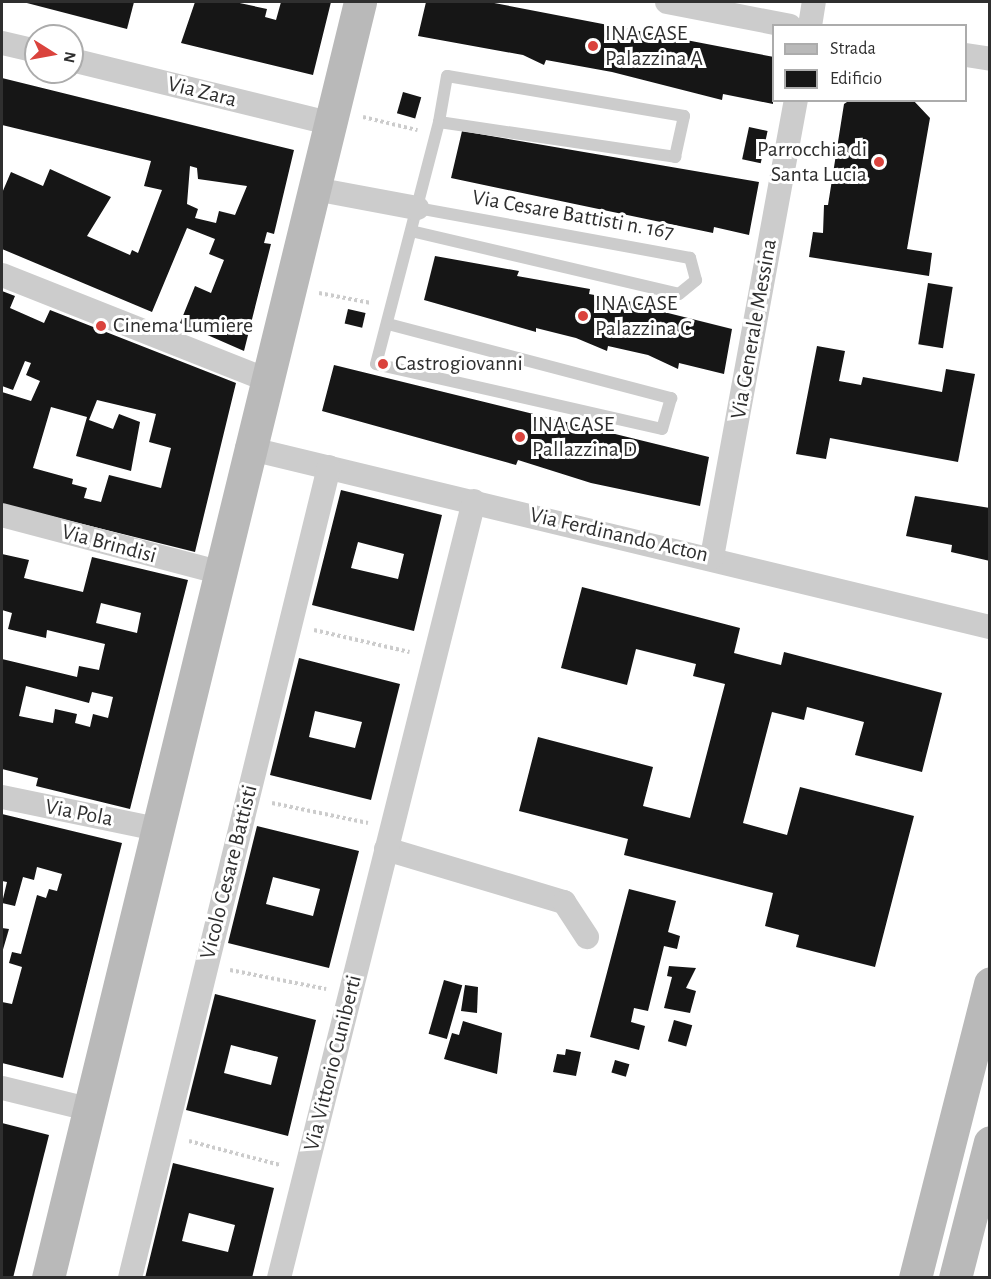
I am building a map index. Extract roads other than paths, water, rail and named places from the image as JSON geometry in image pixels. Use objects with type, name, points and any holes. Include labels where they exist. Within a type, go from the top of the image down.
[{"type":"main road","points":[[48,1278],[247,448],[315,189],[360,2]]},
{"type":"main road","points":[[915,1278],[990,983]]},
{"type":"main road","points":[[955,1278],[990,1142]]},
{"type":"street","points":[[810,24],[814,2]]},
{"type":"street","points":[[680,3],[780,24]]},
{"type":"street","points":[[2,42],[24,48]]},
{"type":"street","points":[[967,55],[990,59]]},
{"type":"street","name":"Via Zara","points":[[84,63],[333,117]]},
{"type":"street","name":"Via Generale Messina","points":[[712,557],[796,102]]},
{"type":"street","points":[[315,189],[414,220]]},
{"type":"street","points":[[2,275],[265,379]]},
{"type":"street","name":"Via Ferdinando Acton","points":[[247,448],[712,557],[990,627]]},
{"type":"street","name":"Vicolo Cesare Battisti","points":[[130,1278],[329,467]]},
{"type":"street","name":"Via Vittorio Cuniberti","points":[[279,1278],[474,501]]},
{"type":"street","name":"Via Brindisi","points":[[2,515],[217,572]]},
{"type":"street","name":"Via Pola","points":[[2,797],[157,829]]},
{"type":"street","points":[[389,838],[564,902],[587,937]]},
{"type":"street","points":[[2,1088],[88,1108]]},
{"type":"lane","points":[[388,324],[670,398],[662,429],[376,364],[439,122],[447,76],[684,116],[675,158],[439,122]]},
{"type":"lane","name":"Via Cesare Battisti n. 167","points":[[414,220],[690,258],[696,280],[679,294],[414,220]]},
{"type":"place","name":"INA CASE Palazzina A","points":[[593,46]]},
{"type":"place","name":"Parrocchia di Santa Lucia","points":[[879,162]]},
{"type":"place","name":"INA CASE Palazzina C","points":[[583,316]]},
{"type":"place","name":"Cinema Lumiere","points":[[101,326]]},
{"type":"place","name":"Castrogiovanni","points":[[383,364]]},
{"type":"place","name":"INA CASE Pallazzina D","points":[[520,437]]}]
